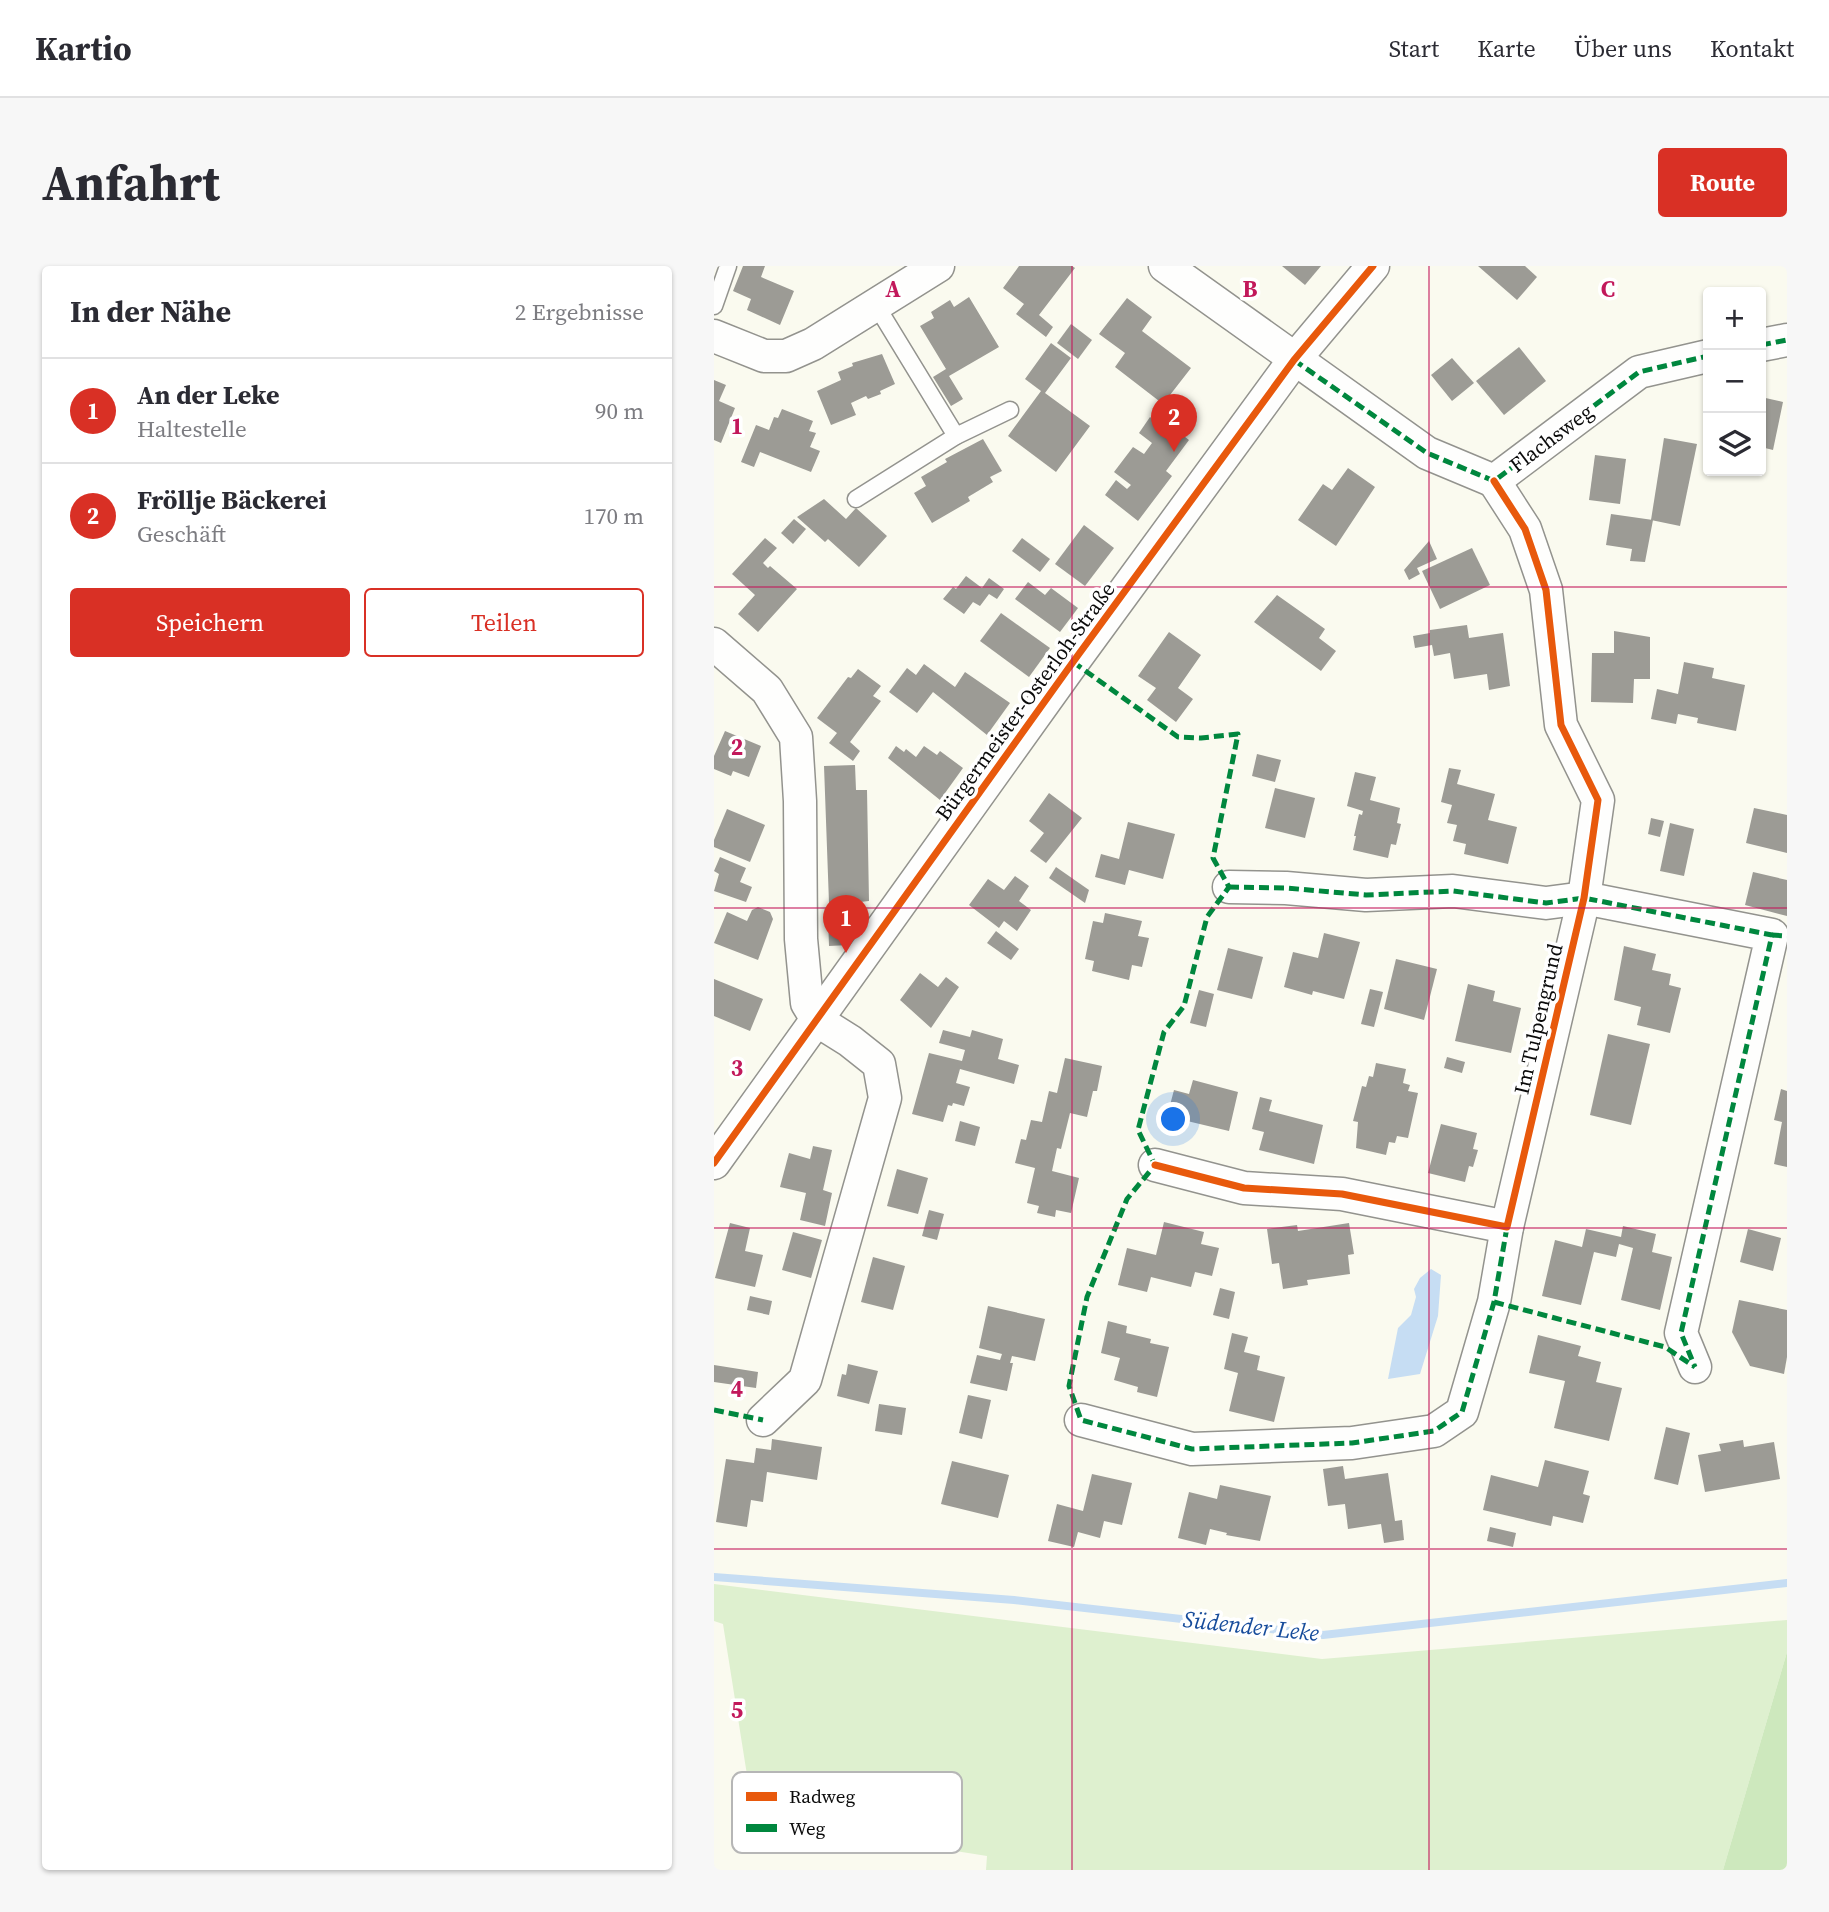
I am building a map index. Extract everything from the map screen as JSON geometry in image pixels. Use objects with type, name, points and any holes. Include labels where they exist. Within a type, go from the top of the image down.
[{"type":"street","points":[[714,336],[764,356],[786,356],[813,345],[938,266]]},
{"type":"street","name":"Flachsweg","points":[[1165,266],[1427,453],[1494,481],[1639,372],[1703,357]]},
{"type":"street","name":"Bürgermeister-Osterloh-Straße","points":[[714,1163],[1073,662],[1294,360],[1373,266]]},
{"type":"street","points":[[1766,344],[1787,340]]},
{"type":"street","name":"Im Tulpengrund","points":[[1080,1420],[1192,1449],[1352,1443],[1434,1431],[1461,1412],[1494,1302],[1507,1227],[1584,898],[1598,800],[1561,725],[1546,590],[1525,529],[1494,481]]},
{"type":"street","points":[[714,644],[767,690],[796,737],[800,801],[801,939],[807,1003],[818,1021],[879,1064],[885,1098],[805,1380],[763,1420]]},
{"type":"street","points":[[1229,887],[1286,888],[1366,895],[1453,891],[1546,903],[1584,898],[1772,935],[1681,1332],[1695,1367]]},
{"type":"street","points":[[1155,1165],[1244,1188],[1342,1194],[1507,1227]]},
{"type":"lane","points":[[714,306],[728,266]]},
{"type":"lane","points":[[876,305],[956,436]]},
{"type":"lane","points":[[856,499],[956,436],[1010,410]]},
{"type":"green space","points":[[714,1584],[1322,1659],[1787,1620],[1787,1652],[1723,1870],[986,1870],[987,1856],[962,1852],[962,1772],[747,1772],[723,1624],[714,1621]]},
{"type":"green space","points":[[1787,1652],[1787,1870],[1723,1870]]},
{"type":"water","points":[[1431,1269],[1441,1275],[1438,1316],[1420,1374],[1388,1379],[1398,1328],[1411,1315],[1416,1297],[1414,1289],[1420,1278]]},
{"type":"building","points":[[743,266],[765,266],[761,277],[794,291],[780,325],[747,310],[751,299],[733,291]]},
{"type":"building","points":[[1019,266],[1075,268],[1039,315],[1053,327],[1046,337],[1016,314],[1024,304],[1003,288]]},
{"type":"building","points":[[1282,266],[1321,266],[1305,285]]},
{"type":"building","points":[[1478,266],[1525,266],[1537,277],[1517,300]]},
{"type":"building","points":[[969,297],[999,347],[949,376],[963,399],[951,406],[933,377],[946,369],[920,326],[934,318],[931,312],[950,300],[954,307]]},
{"type":"building","points":[[1127,298],[1152,317],[1142,331],[1191,368],[1163,404],[1115,367],[1125,353],[1099,334]]},
{"type":"building","points":[[1071,324],[1092,340],[1078,359],[1057,343]]},
{"type":"building","points":[[1051,343],[1071,358],[1045,393],[1090,426],[1056,472],[1008,436],[1041,391],[1025,379]]},
{"type":"building","points":[[1519,347],[1546,381],[1504,415],[1476,381]]},
{"type":"building","points":[[882,354],[895,384],[880,391],[881,394],[868,399],[866,396],[851,403],[856,415],[831,425],[817,391],[841,380],[838,372],[853,366],[852,363]]},
{"type":"building","points":[[1452,358],[1474,383],[1452,401],[1431,375]]},
{"type":"building","points":[[714,380],[726,385],[719,401],[735,408],[721,443],[714,440]]},
{"type":"building","points":[[1766,398],[1783,402],[1773,450],[1766,448]]},
{"type":"building","points":[[782,409],[813,421],[809,431],[816,433],[810,447],[820,451],[811,472],[760,452],[754,467],[741,462],[756,425],[769,430],[774,417],[778,418]]},
{"type":"building","points":[[1150,417],[1164,428],[1167,423],[1189,440],[1166,471],[1172,476],[1138,521],[1105,495],[1116,480],[1127,489],[1131,485],[1114,472],[1133,447],[1144,454],[1152,443],[1139,433]]},
{"type":"building","points":[[1664,438],[1697,444],[1680,526],[1651,520]]},
{"type":"building","points":[[983,439],[1002,471],[990,477],[993,482],[968,497],[970,501],[932,523],[914,493],[926,486],[921,477],[947,462],[945,459]]},
{"type":"building","points":[[1595,455],[1626,459],[1620,504],[1589,500]]},
{"type":"building","points":[[1348,468],[1375,487],[1336,546],[1298,520],[1323,484],[1332,490]]},
{"type":"building","points":[[824,499],[846,519],[856,508],[887,536],[859,567],[828,539],[825,542],[797,517]]},
{"type":"building","points":[[1611,514],[1653,520],[1645,562],[1630,561],[1632,549],[1606,545]]},
{"type":"building","points":[[794,519],[806,529],[793,544],[781,533]]},
{"type":"building","points":[[1084,525],[1114,548],[1085,586],[1055,564]]},
{"type":"building","points":[[765,538],[777,548],[763,563],[797,589],[758,632],[738,614],[755,595],[732,574]]},
{"type":"building","points":[[1022,538],[1050,559],[1040,572],[1012,551]]},
{"type":"building","points":[[1429,541],[1437,559],[1417,568],[1420,574],[1409,580],[1404,570]]},
{"type":"building","points":[[1472,548],[1490,585],[1440,609],[1422,571]]},
{"type":"building","points":[[966,576],[982,588],[989,578],[1004,589],[997,599],[989,594],[980,606],[973,602],[964,614],[943,599],[953,587],[956,589]]},
{"type":"building","points":[[1028,582],[1045,595],[1051,588],[1078,608],[1060,632],[1015,599]]},
{"type":"building","points":[[1277,595],[1325,629],[1319,638],[1336,651],[1321,671],[1254,622]]},
{"type":"building","points":[[1001,613],[1050,648],[1029,677],[980,641]]},
{"type":"building","points":[[1467,625],[1469,638],[1503,633],[1510,686],[1489,690],[1487,674],[1454,679],[1450,653],[1434,656],[1432,645],[1415,648],[1413,636],[1430,633],[1430,630]]},
{"type":"building","points":[[1614,631],[1650,637],[1650,679],[1634,679],[1633,703],[1591,702],[1592,653],[1614,653]]},
{"type":"building","points":[[1169,632],[1201,655],[1178,688],[1193,699],[1176,722],[1147,700],[1156,688],[1138,676]]},
{"type":"building","points":[[1684,662],[1714,668],[1712,678],[1745,685],[1736,731],[1697,723],[1698,718],[1678,714],[1676,724],[1651,719],[1657,689],[1678,694]]},
{"type":"building","points":[[924,664],[955,687],[965,672],[1010,703],[987,735],[933,692],[917,713],[889,692],[907,668],[916,675]]},
{"type":"building","points":[[858,669],[881,686],[873,696],[881,701],[850,742],[860,751],[853,761],[829,743],[837,733],[817,718],[848,677],[851,678]]},
{"type":"building","points":[[725,731],[761,746],[749,777],[733,771],[731,776],[714,769],[714,756]]},
{"type":"building","points":[[896,746],[904,752],[906,749],[916,757],[924,746],[937,755],[940,751],[963,768],[940,800],[888,758]]},
{"type":"building","points":[[1257,754],[1281,760],[1275,782],[1252,776]]},
{"type":"building","points":[[855,765],[856,790],[867,790],[869,901],[860,902],[862,926],[848,927],[849,945],[829,946],[828,916],[836,915],[835,903],[829,903],[824,766]]},
{"type":"building","points":[[1449,768],[1461,770],[1457,784],[1495,794],[1488,820],[1517,827],[1508,864],[1464,854],[1466,844],[1453,841],[1457,825],[1447,823],[1452,805],[1441,802]]},
{"type":"building","points":[[1355,772],[1376,777],[1370,800],[1400,808],[1397,823],[1401,824],[1396,845],[1391,844],[1388,858],[1353,850],[1359,814],[1362,815],[1363,811],[1347,806]]},
{"type":"building","points":[[1275,788],[1315,798],[1305,838],[1265,828]]},
{"type":"building","points":[[1049,793],[1082,818],[1046,863],[1030,851],[1044,833],[1029,821]]},
{"type":"building","points":[[1754,808],[1787,815],[1787,853],[1746,843]]},
{"type":"building","points":[[727,809],[765,825],[750,862],[714,847],[714,840]]},
{"type":"building","points":[[1651,818],[1664,821],[1660,837],[1648,834]]},
{"type":"building","points":[[1128,822],[1175,834],[1163,879],[1129,870],[1125,885],[1095,877],[1101,854],[1119,859]]},
{"type":"building","points":[[1670,823],[1694,829],[1684,876],[1660,871]]},
{"type":"building","points":[[720,857],[746,868],[740,882],[752,887],[746,902],[714,891],[719,874],[714,871]]},
{"type":"building","points":[[1056,867],[1089,890],[1085,903],[1049,878]]},
{"type":"building","points":[[1753,872],[1787,880],[1787,916],[1745,905]]},
{"type":"building","points":[[1015,876],[1029,886],[1019,901],[1031,910],[1017,931],[1004,921],[999,928],[969,905],[988,879],[1004,890]]},
{"type":"building","points":[[758,907],[770,912],[773,919],[758,960],[714,943],[727,912],[747,921],[752,910]]},
{"type":"building","points":[[1105,913],[1142,921],[1138,936],[1149,938],[1142,967],[1132,965],[1129,980],[1092,971],[1094,961],[1085,959],[1093,921],[1103,923]]},
{"type":"building","points":[[996,931],[1019,949],[1011,960],[987,943]]},
{"type":"building","points":[[1324,933],[1360,942],[1344,999],[1313,991],[1312,995],[1284,987],[1293,952],[1318,958]]},
{"type":"building","points":[[1624,946],[1656,954],[1652,970],[1671,974],[1669,985],[1681,988],[1670,1033],[1637,1025],[1641,1007],[1614,1000]]},
{"type":"building","points":[[1228,948],[1263,957],[1252,999],[1217,990]]},
{"type":"building","points":[[1396,959],[1437,969],[1424,1020],[1384,1009]]},
{"type":"building","points":[[920,973],[938,987],[946,977],[959,987],[931,1028],[900,1000]]},
{"type":"building","points":[[714,979],[763,999],[750,1031],[714,1016]]},
{"type":"building","points":[[1468,984],[1495,991],[1493,1001],[1521,1008],[1511,1053],[1455,1041]]},
{"type":"building","points":[[1370,989],[1383,992],[1374,1027],[1361,1024]]},
{"type":"building","points":[[1199,990],[1214,994],[1206,1027],[1190,1023]]},
{"type":"building","points":[[943,1030],[970,1037],[972,1030],[1003,1039],[998,1059],[1019,1065],[1014,1084],[960,1069],[956,1083],[970,1087],[964,1106],[953,1103],[952,1106],[948,1105],[943,1122],[912,1114],[929,1053],[962,1061],[965,1050],[939,1043]]},
{"type":"building","points":[[1608,1034],[1650,1044],[1631,1125],[1590,1115]]},
{"type":"building","points":[[1447,1057],[1465,1062],[1462,1073],[1444,1068]]},
{"type":"building","points":[[1065,1058],[1102,1066],[1097,1091],[1093,1091],[1087,1117],[1070,1113],[1061,1149],[1057,1148],[1052,1171],[1079,1178],[1071,1213],[1056,1210],[1055,1217],[1037,1213],[1039,1206],[1027,1203],[1035,1168],[1015,1163],[1021,1139],[1026,1140],[1031,1120],[1042,1122],[1049,1091],[1057,1093]]},
{"type":"building","points":[[1376,1063],[1406,1069],[1403,1083],[1410,1085],[1408,1091],[1418,1093],[1408,1138],[1397,1136],[1395,1143],[1389,1142],[1386,1155],[1356,1148],[1358,1122],[1353,1121],[1362,1086],[1366,1087],[1369,1076],[1373,1077]]},
{"type":"building","points":[[1193,1080],[1238,1092],[1229,1131],[1183,1120],[1181,1128],[1165,1124],[1174,1090],[1189,1094]]},
{"type":"building","points":[[1781,1089],[1787,1091],[1787,1167],[1774,1164],[1782,1122],[1774,1120]]},
{"type":"building","points":[[1260,1097],[1272,1100],[1269,1111],[1323,1125],[1314,1164],[1259,1150],[1264,1132],[1252,1129]]},
{"type":"building","points":[[960,1121],[980,1127],[975,1146],[955,1141]]},
{"type":"building","points":[[1441,1124],[1477,1133],[1473,1149],[1478,1150],[1473,1167],[1469,1166],[1465,1182],[1428,1173]]},
{"type":"building","points":[[813,1146],[832,1150],[823,1190],[832,1193],[825,1226],[800,1220],[806,1193],[780,1187],[789,1153],[810,1159]]},
{"type":"building","points":[[897,1169],[928,1178],[918,1214],[887,1206]]},
{"type":"building","points":[[929,1210],[944,1214],[937,1240],[922,1236]]},
{"type":"building","points":[[1164,1222],[1204,1232],[1201,1244],[1219,1248],[1212,1276],[1195,1272],[1191,1287],[1151,1277],[1147,1292],[1118,1285],[1127,1248],[1156,1255]]},
{"type":"building","points":[[730,1223],[750,1228],[745,1251],[763,1255],[755,1287],[715,1278]]},
{"type":"building","points":[[1349,1223],[1354,1254],[1348,1255],[1350,1274],[1307,1280],[1308,1285],[1283,1289],[1279,1263],[1272,1264],[1267,1229],[1297,1225],[1298,1231]]},
{"type":"building","points":[[1623,1226],[1656,1234],[1652,1252],[1672,1257],[1660,1310],[1621,1300],[1633,1248],[1619,1244],[1616,1257],[1594,1252],[1581,1305],[1542,1296],[1555,1240],[1582,1247],[1586,1229],[1621,1237]]},
{"type":"building","points":[[1748,1229],[1781,1238],[1773,1271],[1740,1262]]},
{"type":"building","points":[[793,1232],[822,1240],[811,1278],[782,1270]]},
{"type":"building","points":[[873,1257],[905,1266],[893,1310],[861,1302]]},
{"type":"building","points":[[1220,1288],[1235,1292],[1229,1319],[1213,1315]]},
{"type":"building","points":[[750,1296],[772,1301],[769,1315],[747,1310]]},
{"type":"building","points":[[1739,1300],[1787,1310],[1787,1357],[1784,1374],[1750,1366],[1732,1332]]},
{"type":"building","points":[[988,1306],[1045,1319],[1035,1361],[1012,1356],[1007,1391],[970,1383],[977,1355],[1000,1360],[1002,1354],[979,1348]]},
{"type":"building","points":[[1108,1321],[1127,1326],[1126,1333],[1169,1347],[1157,1397],[1137,1392],[1138,1387],[1114,1380],[1120,1358],[1101,1353]]},
{"type":"building","points":[[1232,1333],[1248,1337],[1244,1352],[1260,1356],[1257,1370],[1285,1377],[1274,1422],[1229,1411],[1238,1373],[1224,1369]]},
{"type":"building","points":[[1538,1335],[1581,1346],[1578,1356],[1601,1362],[1596,1382],[1622,1388],[1609,1441],[1554,1428],[1565,1381],[1529,1373]]},
{"type":"building","points":[[848,1364],[878,1371],[869,1404],[837,1396],[842,1374],[846,1375]]},
{"type":"building","points":[[714,1365],[758,1372],[756,1388],[714,1382]]},
{"type":"building","points":[[968,1395],[991,1400],[982,1439],[959,1433]]},
{"type":"building","points":[[879,1404],[906,1408],[902,1435],[875,1431]]},
{"type":"building","points":[[1666,1427],[1690,1433],[1678,1485],[1654,1479]]},
{"type":"building","points":[[772,1439],[822,1447],[817,1480],[767,1472],[763,1502],[751,1500],[747,1527],[716,1522],[726,1459],[754,1463],[756,1448],[771,1450]]},
{"type":"building","points":[[1743,1440],[1744,1447],[1774,1442],[1780,1479],[1705,1492],[1698,1455],[1721,1451],[1719,1444]]},
{"type":"building","points":[[1545,1460],[1589,1471],[1583,1494],[1590,1496],[1583,1523],[1553,1516],[1551,1526],[1483,1510],[1491,1475],[1538,1487]]},
{"type":"building","points":[[952,1461],[1009,1475],[998,1518],[941,1504]]},
{"type":"building","points":[[1343,1466],[1345,1479],[1388,1473],[1395,1521],[1402,1520],[1404,1540],[1384,1543],[1381,1524],[1348,1529],[1345,1504],[1328,1506],[1323,1469]]},
{"type":"building","points":[[1092,1474],[1132,1483],[1122,1525],[1104,1521],[1100,1538],[1078,1532],[1074,1547],[1048,1541],[1057,1504],[1083,1511]]},
{"type":"building","points":[[1220,1485],[1271,1496],[1260,1541],[1226,1535],[1227,1533],[1210,1529],[1206,1545],[1178,1538],[1189,1492],[1217,1499]]},
{"type":"building","points":[[1490,1527],[1516,1533],[1513,1547],[1487,1541]]},
{"type":"waterway","name":"Südender Leke","points":[[714,1577],[1014,1600],[1323,1635],[1787,1583]]},
{"type":"marked path","points":[[1766,344],[1787,340]]},
{"type":"marked path","points":[[1294,360],[1427,453],[1494,481],[1639,372],[1703,357]]},
{"type":"marked path","points":[[1073,662],[1178,737],[1201,738],[1238,734],[1213,858],[1229,887],[1207,917],[1184,1006],[1164,1032],[1138,1130],[1155,1165],[1127,1199],[1087,1297],[1069,1386],[1081,1420],[1192,1449],[1352,1443],[1434,1431],[1462,1412],[1494,1302],[1507,1227]]},
{"type":"marked path","points":[[1229,887],[1286,888],[1366,895],[1453,891],[1546,903],[1584,898],[1772,935],[1681,1333],[1695,1367]]},
{"type":"marked path","points":[[1772,935],[1787,936]]},
{"type":"marked path","points":[[1494,1302],[1665,1347],[1695,1367]]},
{"type":"marked path","points":[[714,1410],[763,1420]]},
{"type":"cycle path","points":[[714,1163],[1073,662],[1294,360],[1373,266]]},
{"type":"cycle path","points":[[1155,1165],[1244,1188],[1342,1194],[1507,1227],[1584,898],[1598,800],[1561,725],[1546,590],[1525,529],[1494,481]]},
{"type":"place","name":"Fröllje Bäckerei","points":[[1174,452]]},
{"type":"place","name":"An der Leke","points":[[846,953]]}]
